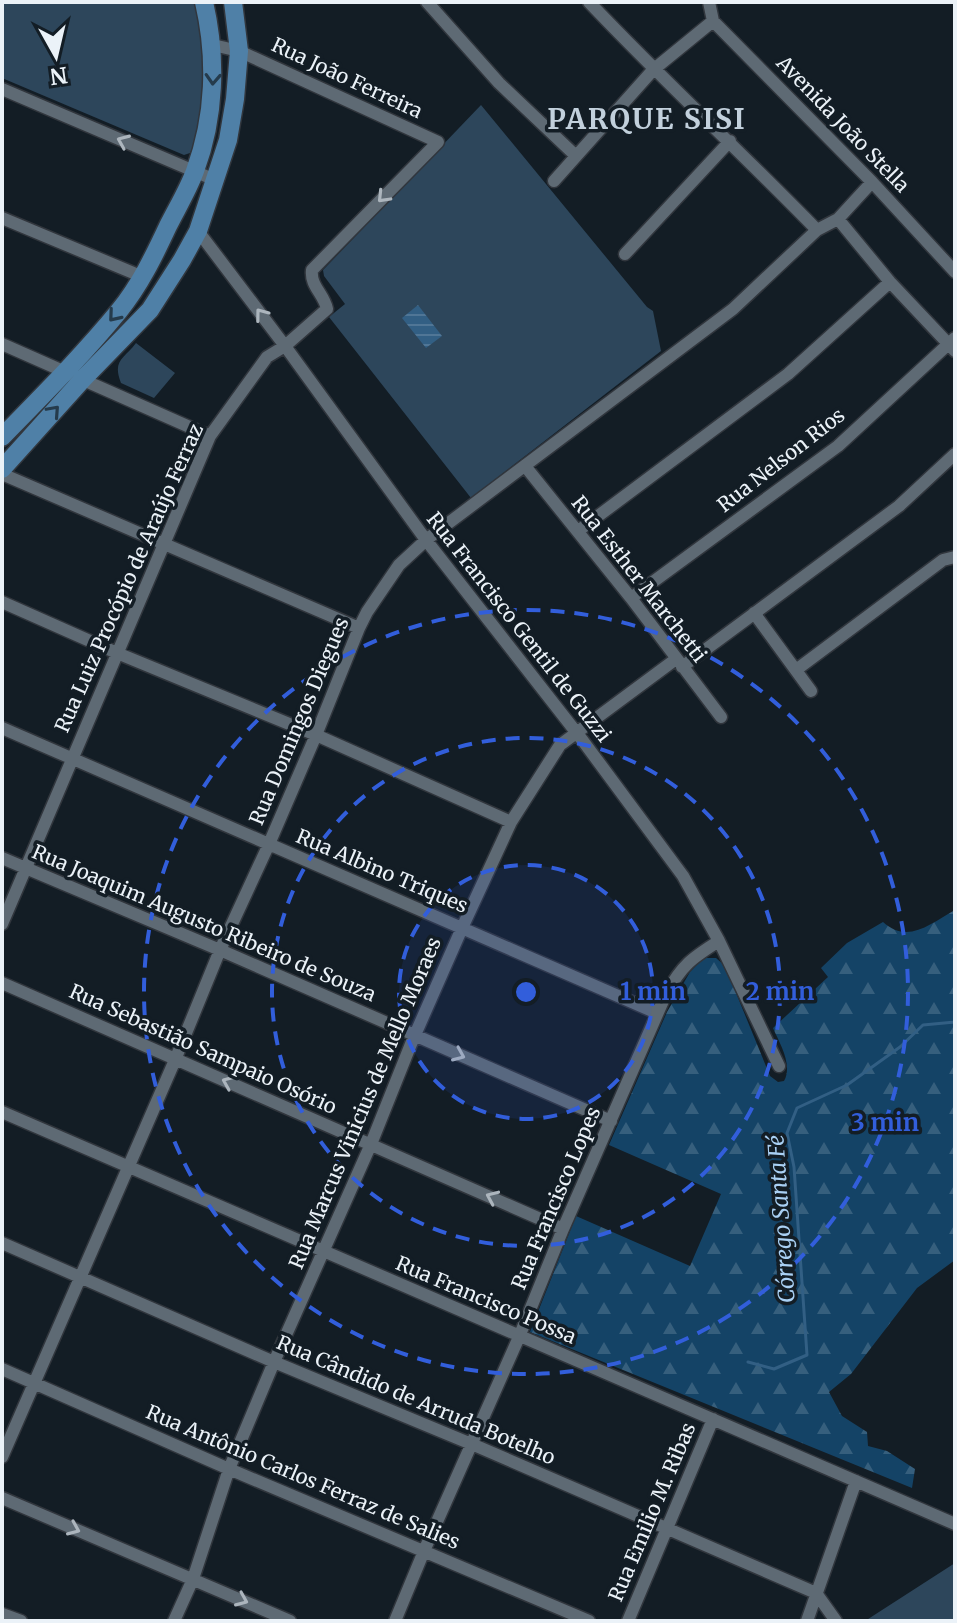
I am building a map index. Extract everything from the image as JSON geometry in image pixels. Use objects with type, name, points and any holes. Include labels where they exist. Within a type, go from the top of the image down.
[{"type":"main road","points":[[2,437],[120,310],[143,277],[195,171],[212,97],[213,45],[204,2]]},
{"type":"main road","points":[[2,472],[83,379],[150,310],[198,231],[230,127],[235,99],[239,51],[233,2]]},
{"type":"street","points":[[427,2],[499,83],[576,156]]},
{"type":"street","points":[[589,2],[653,70],[730,141],[817,230]]},
{"type":"street","points":[[554,181],[653,70],[713,21],[709,2]]},
{"type":"street","name":"Avenida João Stella","points":[[713,21],[872,182],[955,272]]},
{"type":"street","name":"Rua João Ferreira","points":[[213,45],[239,51],[438,142]]},
{"type":"street","points":[[2,89],[215,180]]},
{"type":"street","points":[[625,254],[730,141]]},
{"type":"street","name":"Rua Luiz Procópio de Araújo Ferraz","points":[[2,924],[210,436],[267,357],[285,346],[327,309],[326,301],[311,278],[312,270],[438,142]]},
{"type":"street","name":"Rua Domingos Diegues","points":[[2,1457],[316,735],[359,628],[399,565],[426,540],[733,309],[817,230],[838,219],[872,182]]},
{"type":"street","points":[[2,218],[143,277]]},
{"type":"street","points":[[838,219],[890,282],[953,344]]},
{"type":"street","name":"Rua Francisco Gentil de Guzzi","points":[[198,231],[426,540],[576,732],[683,876],[719,941],[779,1066]]},
{"type":"street","points":[[578,531],[788,374],[890,282]]},
{"type":"street","points":[[2,344],[210,436]]},
{"type":"street","name":"Rua Nelson Rios","points":[[631,598],[838,446],[953,344]]},
{"type":"street","name":"Rua Marcus Vinicius de Mello Moraes","points":[[174,1621],[193,1579],[229,1469],[462,928],[511,822],[560,745],[754,613],[899,506],[955,454]]},
{"type":"street","name":"Rua Esther Marchetti","points":[[525,466],[721,717]]},
{"type":"street","points":[[2,472],[359,628]]},
{"type":"street","points":[[796,670],[943,560],[955,557]]},
{"type":"street","points":[[2,602],[316,735],[511,822]]},
{"type":"street","points":[[754,613],[811,691]]},
{"type":"street","name":"Rua Albino Triques","points":[[2,728],[657,1013]]},
{"type":"street","name":"Rua Joaquim Augusto Ribeiro de Souza","points":[[2,858],[611,1121]]},
{"type":"street","name":"Rua Francisco Lopes","points":[[395,1621],[657,1013],[678,973],[692,958],[719,941]]},
{"type":"street","name":"Rua Sebastião Sampaio Osório","points":[[2,983],[563,1229]]},
{"type":"street","name":"Rua Francisco Possa","points":[[2,1112],[955,1524]]},
{"type":"street","name":"Rua Cândido de Arruda Botelho","points":[[2,1243],[816,1593]]},
{"type":"street","name":"Rua Antônio Carlos Ferraz de Salies","points":[[2,1369],[589,1621]]},
{"type":"street","name":"Rua Emilio M. Ribas","points":[[628,1621],[713,1419]]},
{"type":"street","points":[[807,1621],[856,1481]]},
{"type":"street","points":[[2,1498],[290,1621]]},
{"type":"street","points":[[816,1593],[836,1621]]},
{"type":"street","points":[[2,1614],[21,1621]]},
{"type":"shaded area","points":[[2,2],[197,2],[206,59],[202,109],[195,144],[190,153],[184,155],[2,78]]},
{"type":"shaded area","points":[[481,105],[653,311],[661,351],[471,498],[329,317],[345,304],[324,276],[323,270]]},
{"type":"shaded area","points":[[418,305],[442,336],[426,348],[402,318]]},
{"type":"shaded area","points":[[136,343],[175,373],[154,398],[121,383],[119,364]]},
{"type":"shaded area","points":[[955,1563],[955,1621],[865,1621]]},
{"type":"green space","points":[[955,910],[955,1260],[917,1288],[851,1374],[829,1392],[842,1416],[867,1432],[868,1446],[887,1451],[915,1469],[912,1488],[530,1332],[576,1216],[690,1266],[721,1194],[609,1145],[667,1012],[690,972],[703,958],[716,958],[725,966],[770,1076],[778,1082],[784,1081],[786,1061],[773,1028],[828,977],[821,968],[847,943],[883,922],[892,929],[910,932],[928,926]]},
{"type":"waterway","name":"Córrego Santa Fé","points":[[748,1362],[774,1369],[807,1355],[794,1167],[787,1133],[797,1108],[847,1085],[900,1047],[923,1025],[955,1022]]},
{"type":"district","name":"PARQUE SISI","points":[[647,119]]}]
